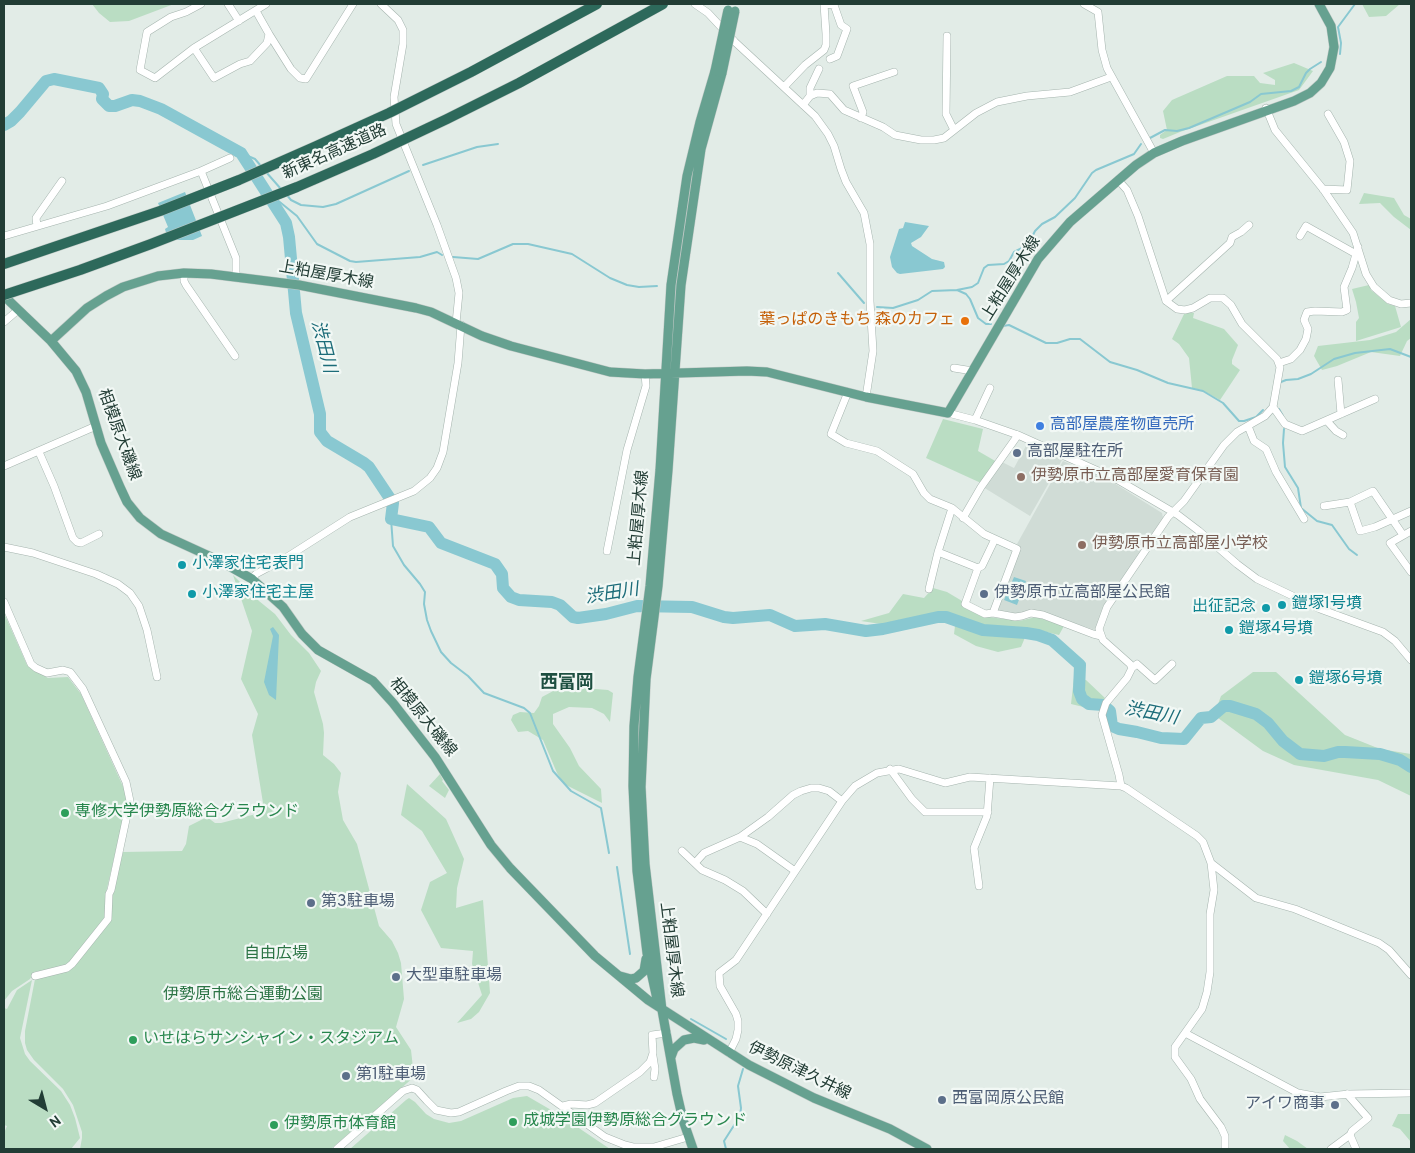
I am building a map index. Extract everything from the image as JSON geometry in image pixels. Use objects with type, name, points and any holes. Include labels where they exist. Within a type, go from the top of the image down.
[{"type":"highway","name":"新東名高速道路","points":[[4,264],[160,211],[239,180],[389,113],[471,72],[596,4]]},
{"type":"highway","name":"新東名高速道路","points":[[4,295],[151,244],[296,187],[373,154],[519,83],[663,4]]},
{"type":"main road","name":"上粕屋厚木線","points":[[52,341],[87,308],[106,296],[148,279],[184,273],[236,277],[299,285],[416,308],[511,346],[589,368],[610,372],[645,374],[768,372],[866,397],[948,414],[1044,253],[1070,222],[1136,165],[1154,153],[1266,109],[1294,101],[1310,93],[1321,83],[1330,68],[1334,47],[1333,34],[1319,4]]},
{"type":"main road","name":"上粕屋厚木線","points":[[662,1010],[645,864],[641,787],[650,619],[668,470],[681,285],[701,149],[732,7]]},
{"type":"main road","name":"上粕屋厚木線","points":[[654,586],[671,285],[687,176],[700,122],[719,72]]},
{"type":"main road","name":"相模原大磯線","points":[[4,295],[52,341],[66,357],[83,384],[96,426],[120,488],[140,518],[161,534],[220,561],[252,579],[283,607],[302,634],[318,650],[373,681],[435,757],[491,845],[510,868],[574,936],[613,972],[662,1010]]},
{"type":"main road","name":"上粕屋厚木線","points":[[650,619],[638,677],[634,726],[633,786],[637,871],[647,953],[656,995],[662,1010]]},
{"type":"main road","points":[[613,972],[626,978],[636,978],[644,971],[647,953]]},
{"type":"main road","points":[[662,1010],[677,1094],[693,1149]]},
{"type":"main road","name":"伊勢原津久井線","points":[[662,1010],[729,1053],[814,1098],[890,1129],[928,1149]]},
{"type":"main road","points":[[671,1057],[674,1049],[684,1040],[694,1038],[709,1041]]},
{"type":"street","points":[[201,4],[171,17],[147,32],[140,70],[155,78],[194,48],[266,4]]},
{"type":"street","points":[[228,4],[239,21]]},
{"type":"street","points":[[256,11],[291,69],[300,78],[306,79],[353,4]]},
{"type":"street","points":[[252,579],[256,574],[284,559],[350,517],[414,491],[430,478],[437,468],[442,454],[458,363],[459,293],[456,278],[437,225],[396,124],[394,97],[403,44],[403,30],[398,20],[381,4]]},
{"type":"street","points":[[390,12],[394,4]]},
{"type":"street","points":[[695,4],[708,13],[735,42],[815,116],[828,134],[834,146],[840,169],[864,213],[869,233],[871,257],[870,302],[873,351],[866,397]]},
{"type":"street","points":[[784,87],[805,65],[824,50],[826,39],[824,4],[834,5],[841,25],[846,29],[837,56],[830,59]]},
{"type":"street","points":[[1084,4],[1098,12],[1102,50],[1111,76],[1154,153]]},
{"type":"street","points":[[194,48],[214,78],[240,64],[250,61],[267,43],[269,34]]},
{"type":"street","points":[[947,36],[946,114],[954,130]]},
{"type":"street","points":[[810,96],[810,88],[820,69]]},
{"type":"street","points":[[861,118],[863,112],[853,86],[894,72]]},
{"type":"street","points":[[803,105],[810,96],[816,93],[830,94],[844,110],[883,127],[895,135],[921,140],[939,140],[976,113],[997,102],[1027,96],[1070,92],[1111,76]]},
{"type":"street","points":[[1266,109],[1276,130],[1323,189],[1353,233],[1366,274],[1374,287],[1394,302],[1401,304],[1411,303]]},
{"type":"street","points":[[1323,189],[1346,190],[1350,161],[1344,142],[1328,114]]},
{"type":"street","points":[[4,236],[107,206],[202,171],[230,158]]},
{"type":"street","points":[[202,171],[236,258],[236,277]]},
{"type":"street","points":[[1118,180],[1127,190],[1138,216],[1166,302],[1177,309],[1185,310],[1193,308],[1210,298],[1223,298],[1231,305],[1242,324],[1277,359],[1279,364],[1273,407],[1265,416],[1236,432],[1224,445],[1193,490],[1182,504],[1172,512],[1107,607],[1099,629],[1101,636],[1132,668]]},
{"type":"street","points":[[37,226],[36,218],[62,181]]},
{"type":"street","points":[[1300,236],[1307,224],[1356,254]]},
{"type":"street","points":[[1166,302],[1222,246],[1230,243],[1232,237],[1249,225]]},
{"type":"street","points":[[1279,364],[1292,359],[1306,339],[1308,330],[1304,320],[1307,312],[1315,310],[1342,312],[1347,310],[1344,286],[1358,246]]},
{"type":"street","points":[[184,273],[186,285],[235,356]]},
{"type":"street","points":[[4,322],[18,310]]},
{"type":"street","points":[[954,368],[973,371]]},
{"type":"street","points":[[607,550],[626,450],[646,386],[645,374]]},
{"type":"street","points":[[1338,380],[1341,414]]},
{"type":"street","points":[[975,420],[990,388]]},
{"type":"street","points":[[848,392],[831,434],[846,443],[877,451],[884,455],[913,474],[924,493],[930,499],[952,508],[984,534],[1017,549],[993,613]]},
{"type":"street","points":[[1273,407],[1285,424],[1297,430],[1305,430],[1374,399]]},
{"type":"street","points":[[948,414],[975,420],[1018,435],[1118,480],[1172,512],[1199,531],[1257,579],[1320,609],[1382,632],[1400,645],[1411,660]]},
{"type":"street","points":[[1327,421],[1336,431],[1343,435]]},
{"type":"street","points":[[4,466],[96,426]]},
{"type":"street","points":[[1248,426],[1254,441],[1266,450],[1276,472],[1304,519]]},
{"type":"street","points":[[963,518],[981,487],[1018,435]]},
{"type":"street","points":[[39,452],[73,538],[76,542],[81,543],[99,534]]},
{"type":"street","points":[[1324,506],[1350,502],[1373,490],[1403,536]]},
{"type":"street","points":[[1350,502],[1360,531],[1375,527],[1411,511]]},
{"type":"street","points":[[929,589],[952,508]]},
{"type":"street","points":[[1411,532],[1390,543],[1411,572]]},
{"type":"street","points":[[994,539],[982,566],[978,568],[966,604],[985,614],[993,613],[1015,617],[1032,613],[1043,615],[1101,636]]},
{"type":"street","points":[[4,547],[33,553],[96,574],[118,584],[130,593],[142,614],[157,677]]},
{"type":"street","points":[[938,552],[978,568]]},
{"type":"street","points":[[1403,562],[1411,557]]},
{"type":"street","points":[[4,602],[31,664],[47,673],[63,670],[70,672],[83,690],[126,782],[130,801],[113,881],[108,894],[108,919],[67,968],[35,976]]},
{"type":"street","points":[[1121,786],[1102,715],[1104,706],[1137,664],[1155,680],[1167,673],[1172,664]]},
{"type":"street","points":[[890,769],[912,799],[925,812],[988,812]]},
{"type":"street","points":[[729,1053],[736,1039],[738,1021],[720,986],[719,972],[736,960],[842,801],[855,786],[877,773],[890,769],[899,769],[945,783],[970,777],[1121,786],[1197,836],[1203,842],[1211,863],[1214,890],[1210,914],[1208,992],[1202,1009],[1175,1047],[1175,1057],[1191,1079],[1200,1099],[1221,1127],[1225,1136],[1225,1149]]},
{"type":"street","points":[[979,886],[974,848],[988,812],[990,778]]},
{"type":"street","points":[[695,863],[704,853],[740,836],[768,817],[793,795],[801,791],[819,788],[829,791],[842,801]]},
{"type":"street","points":[[740,836],[757,844],[795,871]]},
{"type":"street","points":[[682,851],[702,870],[724,880],[743,892],[767,914]]},
{"type":"street","points":[[1211,863],[1256,898],[1295,909],[1379,943],[1389,950],[1411,975]]},
{"type":"street","points":[[654,1077],[652,1035],[667,1033]]},
{"type":"street","points":[[1185,1033],[1298,1094],[1320,1097],[1347,1094],[1411,1093]]},
{"type":"street","points":[[563,1106],[571,1104],[587,1106],[595,1103],[646,1067],[653,1053]]},
{"type":"street","points":[[337,1149],[408,1088],[417,1090],[432,1106],[446,1113],[459,1112],[506,1091],[524,1086],[539,1090],[604,1137],[625,1145],[634,1147],[654,1146],[688,1136]]},
{"type":"street","points":[[1331,1149],[1368,1118],[1347,1094]]},
{"type":"street","points":[[1350,1135],[1356,1149]]},
{"type":"shaded area","name":"伊勢原市立高部屋愛育保育園","points":[[1027,444],[1062,460],[1030,516],[983,487],[1002,462],[1014,468]]},
{"type":"shaded area","name":"伊勢原市立高部屋小学校","points":[[1063,461],[1114,483],[1162,513],[1163,518],[1104,608],[1095,630],[1042,612],[1019,615],[995,612],[1020,547],[1017,544]]},
{"type":"green space","points":[[92,4],[174,4],[129,21],[110,22]]},
{"type":"green space","points":[[1362,4],[1400,4],[1386,16],[1369,17]]},
{"type":"green space","points":[[1294,63],[1313,71],[1299,90],[1163,139],[1160,138],[1160,135],[1167,130],[1163,111],[1172,100],[1227,76],[1254,76],[1260,83],[1275,85],[1275,80],[1263,73]]},
{"type":"green space","points":[[1364,193],[1394,198],[1404,215],[1411,219],[1411,230],[1380,203],[1359,204]]},
{"type":"green space","points":[[1369,285],[1371,290],[1388,304],[1395,306],[1401,327],[1356,341],[1356,322],[1359,318],[1352,289]]},
{"type":"green space","points":[[1185,312],[1194,313],[1193,318],[1224,329],[1238,345],[1232,364],[1240,370],[1220,400],[1202,390],[1192,388],[1189,358],[1179,344],[1172,339]]},
{"type":"green space","points":[[1411,319],[1411,338],[1407,341],[1400,356],[1371,352],[1322,370],[1314,356],[1318,346],[1370,340],[1396,332]]},
{"type":"green space","points":[[943,419],[983,429],[978,451],[997,462],[981,483],[926,458]]},
{"type":"green space","name":"伊勢原市総合運動公園","points":[[233,575],[275,614],[291,635],[309,653],[321,671],[314,692],[323,724],[323,755],[341,773],[338,792],[343,820],[357,844],[379,926],[392,941],[401,963],[404,999],[396,1027],[411,1050],[414,1077],[331,1149],[80,1149],[82,1132],[73,1105],[63,1089],[34,1060],[27,1050],[25,1043],[25,1031],[35,979],[66,971],[104,929],[123,852],[182,851],[186,844],[189,826],[207,817],[215,823],[221,823],[256,814],[261,809],[263,803],[252,735],[258,714],[241,679],[252,631]]},
{"type":"green space","points":[[933,588],[947,592],[989,617],[1019,621],[1036,617],[1064,626],[1059,635],[1029,628],[1021,647],[998,652],[976,646],[954,634],[956,618],[939,612],[881,624],[861,621],[889,613],[903,594],[924,598]]},
{"type":"green space","name":"専修大学伊勢原総合グラウンド","points":[[4,613],[27,665],[48,678],[68,677],[81,694],[126,793],[127,802],[105,897],[104,918],[68,966],[34,972],[30,979],[12,991],[4,1001]]},
{"type":"green space","points":[[1253,672],[1276,672],[1345,735],[1380,749],[1411,754],[1411,796],[1378,780],[1294,765],[1263,751],[1214,715],[1221,696]]},
{"type":"green space","points":[[1074,678],[1086,680],[1105,698],[1096,710],[1071,704]]},
{"type":"green space","points":[[583,688],[608,690],[613,693],[610,722],[604,714],[592,708],[569,707],[553,714],[553,724],[570,748],[579,766],[601,789],[602,803],[564,784],[557,773],[543,740],[528,731],[518,732],[511,720],[513,715],[520,712],[534,713],[542,697],[555,690],[568,691]]},
{"type":"green space","points":[[440,774],[442,781],[449,790],[445,798],[429,786]]},
{"type":"green space","points":[[407,784],[446,819],[464,859],[457,888],[456,908],[483,900],[490,993],[479,1012],[471,1019],[457,1023],[482,995],[472,964],[473,951],[441,948],[421,910],[430,882],[447,873],[422,831],[401,815]]},
{"type":"green space","points":[[32,980],[20,1038],[25,1054],[30,1061],[61,1091],[70,1105],[80,1138],[71,1149],[4,1149],[4,1133],[7,1126],[4,1125],[4,1008],[7,1009],[17,990]]},
{"type":"green space","name":"成城学園伊勢原総合グラウンド","points":[[527,1096],[558,1114],[610,1149],[350,1149],[409,1098],[434,1119],[449,1123],[461,1121],[513,1098]]},
{"type":"green space","points":[[1398,1114],[1411,1114],[1411,1142],[1400,1129],[1392,1126]]},
{"type":"green space","points":[[1285,1135],[1308,1149],[1290,1149],[1283,1141]]},
{"type":"water","points":[[185,192],[202,236],[193,240],[168,240],[165,229],[168,227],[158,203]]},
{"type":"water","points":[[905,222],[929,226],[921,237],[911,243],[912,246],[932,259],[944,262],[945,267],[943,269],[900,274],[892,267],[890,257],[899,229],[903,228]]},
{"type":"water","points":[[1014,577],[1026,581],[1017,605],[1004,600]]},
{"type":"water","points":[[273,627],[279,635],[276,700],[269,695],[264,682],[273,636],[270,629]]},
{"type":"waterway","points":[[1340,54],[1341,43],[1338,27],[1355,4]]},
{"type":"waterway","points":[[1150,138],[1165,130],[1177,131],[1189,128],[1250,102],[1261,94],[1291,91],[1299,87],[1306,73],[1321,62]]},
{"type":"waterway","name":"渋田川","points":[[4,125],[20,112],[46,81],[54,79],[99,88],[103,94],[102,99],[109,106],[115,106],[132,100],[161,109],[241,153],[286,223],[296,313],[320,414],[320,432],[327,441],[369,467],[393,503],[391,519],[429,527],[441,543],[495,564],[502,574],[503,588],[511,597],[519,600],[552,602],[560,605],[573,617],[578,618],[606,614],[637,606],[692,607],[724,617],[770,615],[795,626],[825,624],[866,631],[946,617],[983,630],[1026,633],[1052,640],[1080,665],[1079,691],[1082,699],[1089,704],[1103,705],[1110,711],[1112,726],[1119,729],[1161,738],[1184,739],[1201,718],[1211,717],[1224,706],[1230,706],[1256,714],[1268,723],[1283,741],[1300,754],[1324,756],[1338,752],[1380,754],[1400,760],[1411,767]]},
{"type":"waterway","points":[[423,165],[477,147],[498,144]]},
{"type":"waterway","points":[[957,290],[972,287],[978,283],[984,268],[988,265],[1004,264],[1009,261],[1014,252],[1028,245],[1035,231],[1042,224],[1055,217],[1075,198],[1092,173],[1134,154],[1141,144]]},
{"type":"waterway","points":[[241,153],[255,159],[261,166]]},
{"type":"waterway","points":[[286,194],[291,200],[301,205],[323,207],[336,204],[409,171]]},
{"type":"waterway","points":[[266,172],[281,189]]},
{"type":"waterway","points":[[276,199],[297,216],[317,244],[350,261],[420,257],[437,252],[442,255]]},
{"type":"waterway","points":[[453,257],[478,259],[513,244],[528,244],[572,254],[610,278],[627,285],[639,287],[657,286]]},
{"type":"waterway","points":[[838,273],[864,303]]},
{"type":"waterway","points":[[877,307],[893,308],[918,300],[932,291],[957,290],[966,294],[970,299],[978,318],[986,324],[991,324]]},
{"type":"waterway","points":[[1003,326],[1009,325],[1046,343],[1080,339],[1110,362],[1137,370],[1168,383],[1203,391],[1223,403],[1239,421],[1256,417],[1263,410]]},
{"type":"waterway","points":[[1281,382],[1311,374],[1334,359],[1355,353],[1390,349],[1411,357]]},
{"type":"waterway","points":[[1279,409],[1283,416]]},
{"type":"waterway","points":[[1284,429],[1285,467],[1298,488],[1301,508],[1317,521],[1332,525],[1349,549],[1357,555]]},
{"type":"waterway","points":[[391,519],[393,546],[404,565],[425,592],[424,604],[427,620],[441,652],[484,693],[524,708],[530,713],[553,771],[571,791],[601,808],[609,853]]},
{"type":"waterway","points":[[617,867],[630,954]]},
{"type":"waterway","points":[[691,1019],[726,1039]]},
{"type":"waterway","points":[[726,1149],[724,1141],[740,1116],[741,1108],[738,1086],[743,1069]]},
{"type":"place","name":"葉っぱのきもち 森のカフェ","points":[[965,321]]},
{"type":"place","name":"高部屋農産物直売所","points":[[1040,426]]},
{"type":"place","name":"高部屋駐在所","points":[[1017,453]]},
{"type":"place","name":"伊勢原市立高部屋愛育保育園","points":[[1021,477]]},
{"type":"place","name":"伊勢原市立高部屋小学校","points":[[1082,545]]},
{"type":"place","name":"小澤家住宅表門","points":[[182,565]]},
{"type":"place","name":"小澤家住宅主屋","points":[[192,594]]},
{"type":"place","name":"伊勢原市立高部屋公民館","points":[[984,594]]},
{"type":"place","name":"鎧塚1号墳","points":[[1282,605]]},
{"type":"place","name":"出征記念","points":[[1266,608]]},
{"type":"place","name":"鎧塚4号墳","points":[[1229,630]]},
{"type":"place","name":"鎧塚6号墳","points":[[1299,680]]},
{"type":"place","name":"専修大学伊勢原総合グラウンド","points":[[65,813]]},
{"type":"place","name":"第3駐車場","points":[[311,903]]},
{"type":"place","name":"大型車駐車場","points":[[396,977]]},
{"type":"place","name":"いせはらサンシャイン・スタジアム","points":[[133,1040]]},
{"type":"place","name":"第1駐車場","points":[[346,1076]]},
{"type":"place","name":"西富岡原公民館","points":[[942,1100]]},
{"type":"place","name":"アイワ商事","points":[[1335,1105]]},
{"type":"place","name":"成城学園伊勢原総合グラウンド","points":[[513,1122]]},
{"type":"place","name":"伊勢原市体育館","points":[[274,1125]]},
{"type":"district","name":"西富岡","points":[[567,684]]},
{"type":"park label","name":"自由広場","points":[[276,955]]}]
